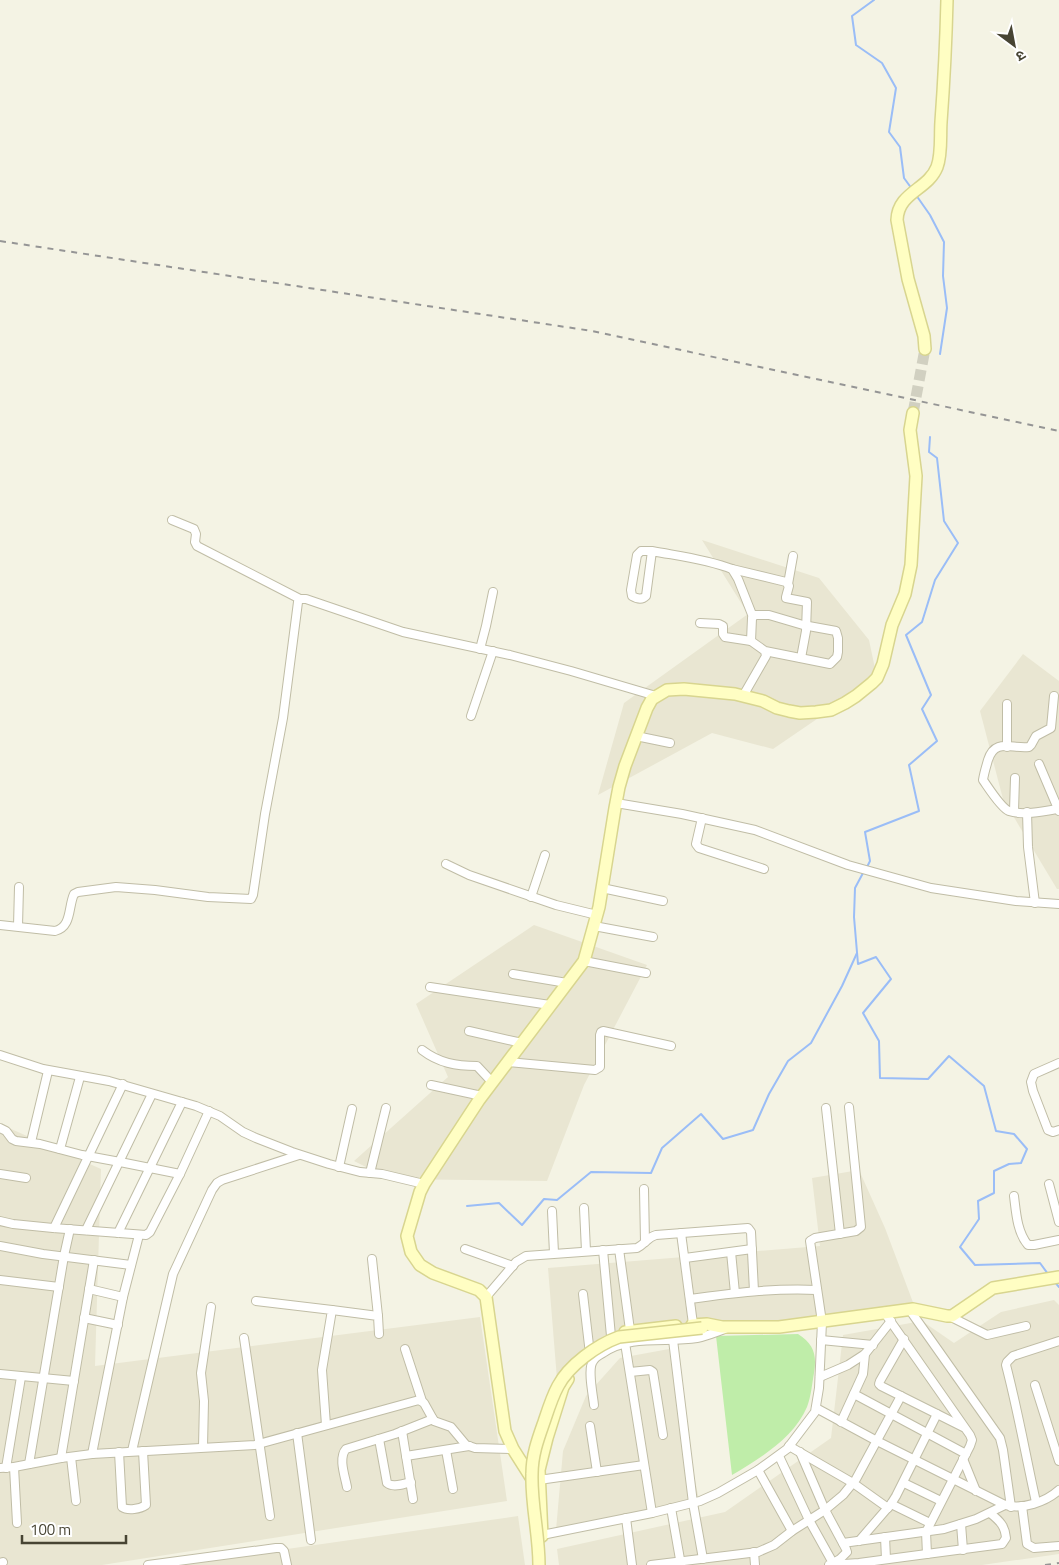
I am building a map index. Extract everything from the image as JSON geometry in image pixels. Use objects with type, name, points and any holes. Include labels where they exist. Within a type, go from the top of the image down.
[{"type":"street","points":[[925,349],[924,336],[908,279],[897,213],[900,206],[934,173],[938,160],[947,0]]},
{"type":"street","points":[[539,1485],[513,1449],[503,1423],[486,1297],[479,1290],[433,1273],[420,1265],[411,1252],[408,1236],[420,1192],[482,1096],[584,961],[597,914],[616,803],[625,766],[652,699],[667,690],[701,690],[743,696],[763,701],[783,710],[800,713],[816,712],[831,710],[845,703],[865,690],[876,678],[886,656],[894,619],[905,594],[911,565],[916,476],[910,438],[913,413]]},
{"type":"street","points":[[172,520],[194,529],[197,546],[300,599],[306,599],[403,632],[493,651],[656,696]]},
{"type":"street","points":[[652,551],[646,596],[644,598],[635,598],[631,594],[631,590],[636,557],[641,551],[652,551],[692,558],[781,580],[788,584]]},
{"type":"street","points":[[793,556],[786,598],[807,602],[801,658]]},
{"type":"street","points":[[732,569],[738,579],[752,616],[751,642]]},
{"type":"street","points":[[480,649],[493,592]]},
{"type":"street","points":[[0,925],[59,930],[63,927],[69,915],[74,894],[101,888],[116,887],[155,890],[249,900],[252,898],[283,718],[300,599]]},
{"type":"street","points":[[700,623],[719,624],[723,626],[725,637],[751,642],[765,651],[830,664],[837,657],[838,638],[836,631],[806,625],[769,614],[752,616]]},
{"type":"street","points":[[471,716],[493,651]]},
{"type":"street","points":[[743,696],[765,659],[765,651]]},
{"type":"street","points":[[1039,764],[1058,810],[1010,811],[1004,807],[984,780],[990,753],[993,749],[997,747],[1029,747],[1036,736],[1051,728],[1054,696]]},
{"type":"street","points":[[1007,704],[1007,747]]},
{"type":"street","points":[[636,736],[670,744]]},
{"type":"street","points":[[1014,778],[1014,811]]},
{"type":"street","points":[[616,803],[702,818],[755,830],[848,865],[936,888],[1016,901],[1059,904]]},
{"type":"street","points":[[1027,812],[1028,846],[1035,903]]},
{"type":"street","points":[[702,818],[696,844],[699,848],[764,869]]},
{"type":"street","points":[[532,896],[545,855]]},
{"type":"street","points":[[446,864],[469,875],[556,905],[597,914]]},
{"type":"street","points":[[18,926],[19,887]]},
{"type":"street","points":[[602,888],[663,901]]},
{"type":"street","points":[[594,926],[652,937]]},
{"type":"street","points":[[584,961],[646,973]]},
{"type":"street","points":[[513,974],[567,983]]},
{"type":"street","points":[[430,987],[550,1006]]},
{"type":"street","points":[[469,1031],[522,1043]]},
{"type":"street","points":[[508,1062],[595,1070],[600,1067],[601,1032],[671,1046]]},
{"type":"street","points":[[422,1050],[438,1060],[459,1065],[477,1066],[492,1082]]},
{"type":"street","points":[[0,1055],[48,1071],[122,1084],[209,1111],[220,1116],[243,1132],[299,1155],[356,1171],[386,1174],[424,1184]]},
{"type":"street","points":[[1059,1063],[1034,1074],[1031,1077],[1031,1082],[1048,1130],[1053,1132],[1059,1130]]},
{"type":"street","points":[[31,1142],[48,1071]]},
{"type":"street","points":[[60,1149],[80,1077]]},
{"type":"street","points":[[54,1228],[122,1084]]},
{"type":"street","points":[[431,1085],[482,1096]]},
{"type":"street","points":[[86,1230],[152,1094]]},
{"type":"street","points":[[118,1233],[182,1102]]},
{"type":"street","points":[[542,1535],[693,1504],[718,1493],[779,1456],[790,1446],[813,1416],[816,1408],[820,1376],[822,1322],[810,1241],[815,1238],[856,1231],[861,1227],[849,1107]]},
{"type":"street","points":[[370,1173],[386,1108]]},
{"type":"street","points":[[826,1108],[840,1234]]},
{"type":"street","points":[[339,1167],[352,1109]]},
{"type":"street","points":[[0,1222],[144,1236],[148,1234],[180,1174],[209,1111]]},
{"type":"street","points":[[0,1128],[6,1131],[13,1140],[31,1142],[88,1156],[180,1174]]},
{"type":"street","points":[[132,1452],[173,1274],[212,1190],[222,1180],[299,1155]]},
{"type":"street","points":[[0,1174],[26,1178]]},
{"type":"street","points":[[1058,1216],[1049,1187],[1059,1189]]},
{"type":"street","points":[[644,1189],[645,1242]]},
{"type":"street","points":[[1014,1196],[1019,1230],[1028,1245],[1059,1240]]},
{"type":"street","points":[[584,1208],[586,1251]]},
{"type":"street","points":[[552,1211],[554,1253]]},
{"type":"street","points":[[486,1297],[513,1266],[526,1256],[637,1248],[648,1238],[656,1235],[748,1228],[751,1232],[754,1291]]},
{"type":"street","points":[[29,1464],[70,1229]]},
{"type":"street","points":[[682,1233],[690,1299],[697,1326]]},
{"type":"street","points":[[92,1454],[123,1297],[139,1235]]},
{"type":"street","points":[[0,1246],[131,1265]]},
{"type":"street","points":[[465,1249],[513,1266]]},
{"type":"street","points":[[620,1249],[630,1330]]},
{"type":"street","points":[[685,1258],[752,1249]]},
{"type":"street","points":[[603,1250],[610,1336]]},
{"type":"street","points":[[731,1252],[735,1293]]},
{"type":"street","points":[[372,1259],[379,1334]]},
{"type":"street","points":[[61,1458],[94,1260]]},
{"type":"street","points":[[949,1316],[956,1314],[993,1288],[1058,1277]]},
{"type":"street","points":[[0,1280],[59,1287]]},
{"type":"street","points":[[89,1289],[123,1297]]},
{"type":"street","points":[[690,1299],[754,1291],[817,1290]]},
{"type":"street","points":[[584,1294],[590,1354]]},
{"type":"street","points":[[256,1301],[378,1316]]},
{"type":"street","points":[[203,1447],[204,1401],[201,1373],[211,1307]]},
{"type":"street","points":[[909,1309],[1000,1438],[1003,1450],[1008,1506]]},
{"type":"street","points":[[544,1565],[539,1485],[545,1445],[563,1387],[577,1366],[610,1336],[630,1330],[697,1326],[779,1326],[888,1316],[909,1309],[949,1316],[987,1334],[1026,1326]]},
{"type":"street","points":[[326,1426],[322,1370],[332,1310]]},
{"type":"street","points":[[888,1316],[972,1440],[926,1532],[927,1554]]},
{"type":"street","points":[[820,1376],[848,1365],[865,1354],[873,1345],[888,1316]]},
{"type":"street","points":[[84,1318],[118,1325]]},
{"type":"street","points":[[539,1565],[532,1484],[533,1464],[538,1440],[552,1400],[564,1376],[587,1354],[610,1340],[619,1337],[697,1326]]},
{"type":"street","points":[[594,1405],[591,1374],[592,1363],[610,1348],[625,1343],[698,1338],[731,1327]]},
{"type":"street","points":[[244,1338],[270,1516]]},
{"type":"street","points":[[904,1339],[879,1384],[964,1427]]},
{"type":"street","points":[[673,1340],[693,1504],[703,1559]]},
{"type":"street","points":[[821,1340],[873,1345]]},
{"type":"street","points":[[1036,1502],[1006,1365],[1013,1356],[1059,1341]]},
{"type":"street","points":[[625,1343],[652,1513]]},
{"type":"street","points":[[405,1349],[422,1400],[432,1419],[451,1427],[469,1446],[475,1448],[513,1449]]},
{"type":"street","points":[[841,1422],[863,1374],[865,1354]]},
{"type":"street","points":[[630,1372],[650,1370],[653,1372],[663,1435]]},
{"type":"street","points":[[0,1374],[74,1381]]},
{"type":"street","points":[[21,1377],[3,1468],[92,1454],[259,1444],[416,1400],[422,1400]]},
{"type":"street","points":[[1035,1385],[1059,1462]]},
{"type":"street","points":[[854,1394],[964,1456],[976,1491]]},
{"type":"street","points":[[651,1565],[703,1559],[718,1561],[770,1547],[825,1510],[839,1500],[853,1483],[900,1396]]},
{"type":"street","points":[[816,1408],[877,1441],[1008,1506]]},
{"type":"street","points":[[859,1541],[890,1506],[904,1484],[937,1414]]},
{"type":"street","points":[[348,1487],[342,1458],[344,1451],[432,1419]]},
{"type":"street","points":[[590,1426],[597,1472]]},
{"type":"street","points":[[402,1431],[413,1498]]},
{"type":"street","points":[[297,1434],[311,1540]]},
{"type":"street","points":[[379,1439],[387,1483],[393,1486],[411,1482]]},
{"type":"street","points":[[406,1456],[469,1446]]},
{"type":"street","points":[[790,1446],[890,1506],[930,1523]]},
{"type":"street","points":[[446,1450],[453,1489]]},
{"type":"street","points":[[119,1452],[122,1507],[127,1509],[146,1506],[143,1451]]},
{"type":"street","points":[[800,1452],[825,1510],[847,1552],[840,1559],[829,1565],[998,1545],[1005,1541],[1005,1527],[990,1512]]},
{"type":"street","points":[[71,1456],[76,1501]]},
{"type":"street","points":[[779,1456],[809,1520],[833,1563]]},
{"type":"street","points":[[539,1485],[597,1472],[644,1465]]},
{"type":"street","points":[[14,1467],[17,1523]]},
{"type":"street","points":[[758,1470],[792,1531]]},
{"type":"street","points":[[904,1484],[941,1501]]},
{"type":"street","points":[[843,1543],[926,1532],[961,1524],[1008,1506],[1022,1506],[1036,1502],[1051,1496],[1059,1490]]},
{"type":"street","points":[[1022,1506],[1027,1544],[1034,1548],[1059,1546]]},
{"type":"street","points":[[671,1508],[681,1563]]},
{"type":"street","points":[[626,1518],[632,1565]]},
{"type":"street","points":[[961,1524],[963,1550]]},
{"type":"street","points":[[885,1537],[886,1559]]},
{"type":"street","points":[[148,1565],[280,1548],[284,1551],[287,1565]]},
{"type":"street","points":[[754,1552],[755,1565]]},
{"type":"shaded area","points":[[702,540],[819,578],[869,640],[877,678],[773,749],[712,733],[598,795],[624,703],[748,614]]},
{"type":"shaded area","points":[[1023,654],[1059,681],[1059,889],[1057,889],[1003,799],[980,711]]},
{"type":"shaded area","points":[[534,925],[647,965],[584,1085],[547,1181],[390,1179],[354,1161],[448,1077],[416,1004]]},
{"type":"shaded area","points":[[0,1124],[101,1169],[95,1366],[480,1317],[507,1501],[102,1565],[0,1565]]},
{"type":"shaded area","points":[[859,1170],[885,1228],[914,1305],[608,1340],[557,1379],[548,1268],[820,1246],[812,1178]]},
{"type":"shaded area","points":[[1054,1300],[1059,1305],[1059,1554],[982,1565],[559,1565],[557,1549],[725,1512],[831,1438],[843,1335],[922,1321],[954,1343],[1001,1312]]},
{"type":"shaded area","points":[[669,1349],[699,1500],[556,1530],[563,1451],[586,1396],[620,1358]]},
{"type":"shaded area","points":[[518,1516],[525,1565],[176,1565]]},
{"type":"green space","points":[[798,1334],[811,1346],[815,1361],[807,1407],[794,1428],[785,1438],[764,1455],[732,1475],[716,1336]]},
{"type":"waterway","points":[[874,0],[852,16],[856,45],[882,63],[896,88],[889,132],[900,147],[904,178],[912,189]]},
{"type":"waterway","points":[[916,195],[930,215],[944,242],[943,276],[947,308],[940,354]]},
{"type":"waterway","points":[[867,867],[870,861],[865,832],[919,811],[909,765],[937,741],[922,709],[931,695],[906,635],[922,622],[935,580],[958,543],[944,521],[937,458],[929,452],[930,437]]},
{"type":"waterway","points":[[863,873],[855,888],[854,917],[858,964],[876,957],[891,979],[863,1013],[879,1041],[880,1078],[928,1079],[949,1056],[984,1086],[996,1131],[1014,1134],[1027,1149],[1021,1163],[1009,1164],[994,1171],[994,1193],[978,1201],[979,1219],[960,1247],[975,1265],[1040,1263],[1048,1274]]},
{"type":"waterway","points":[[467,1206],[499,1203],[522,1225],[544,1199],[557,1200],[591,1172],[651,1173],[662,1148],[701,1114],[723,1139],[753,1130],[769,1094],[788,1061],[811,1043],[842,986],[857,953]]},
{"type":"waterway","points":[[1054,1281],[1059,1287]]},
{"type":"tunnel","points":[[913,413],[925,349]]},
{"type":"railway","points":[[0,241],[592,331],[1059,431]]},
{"type":"railway","points":[[1045,1565],[1059,1563]]}]
